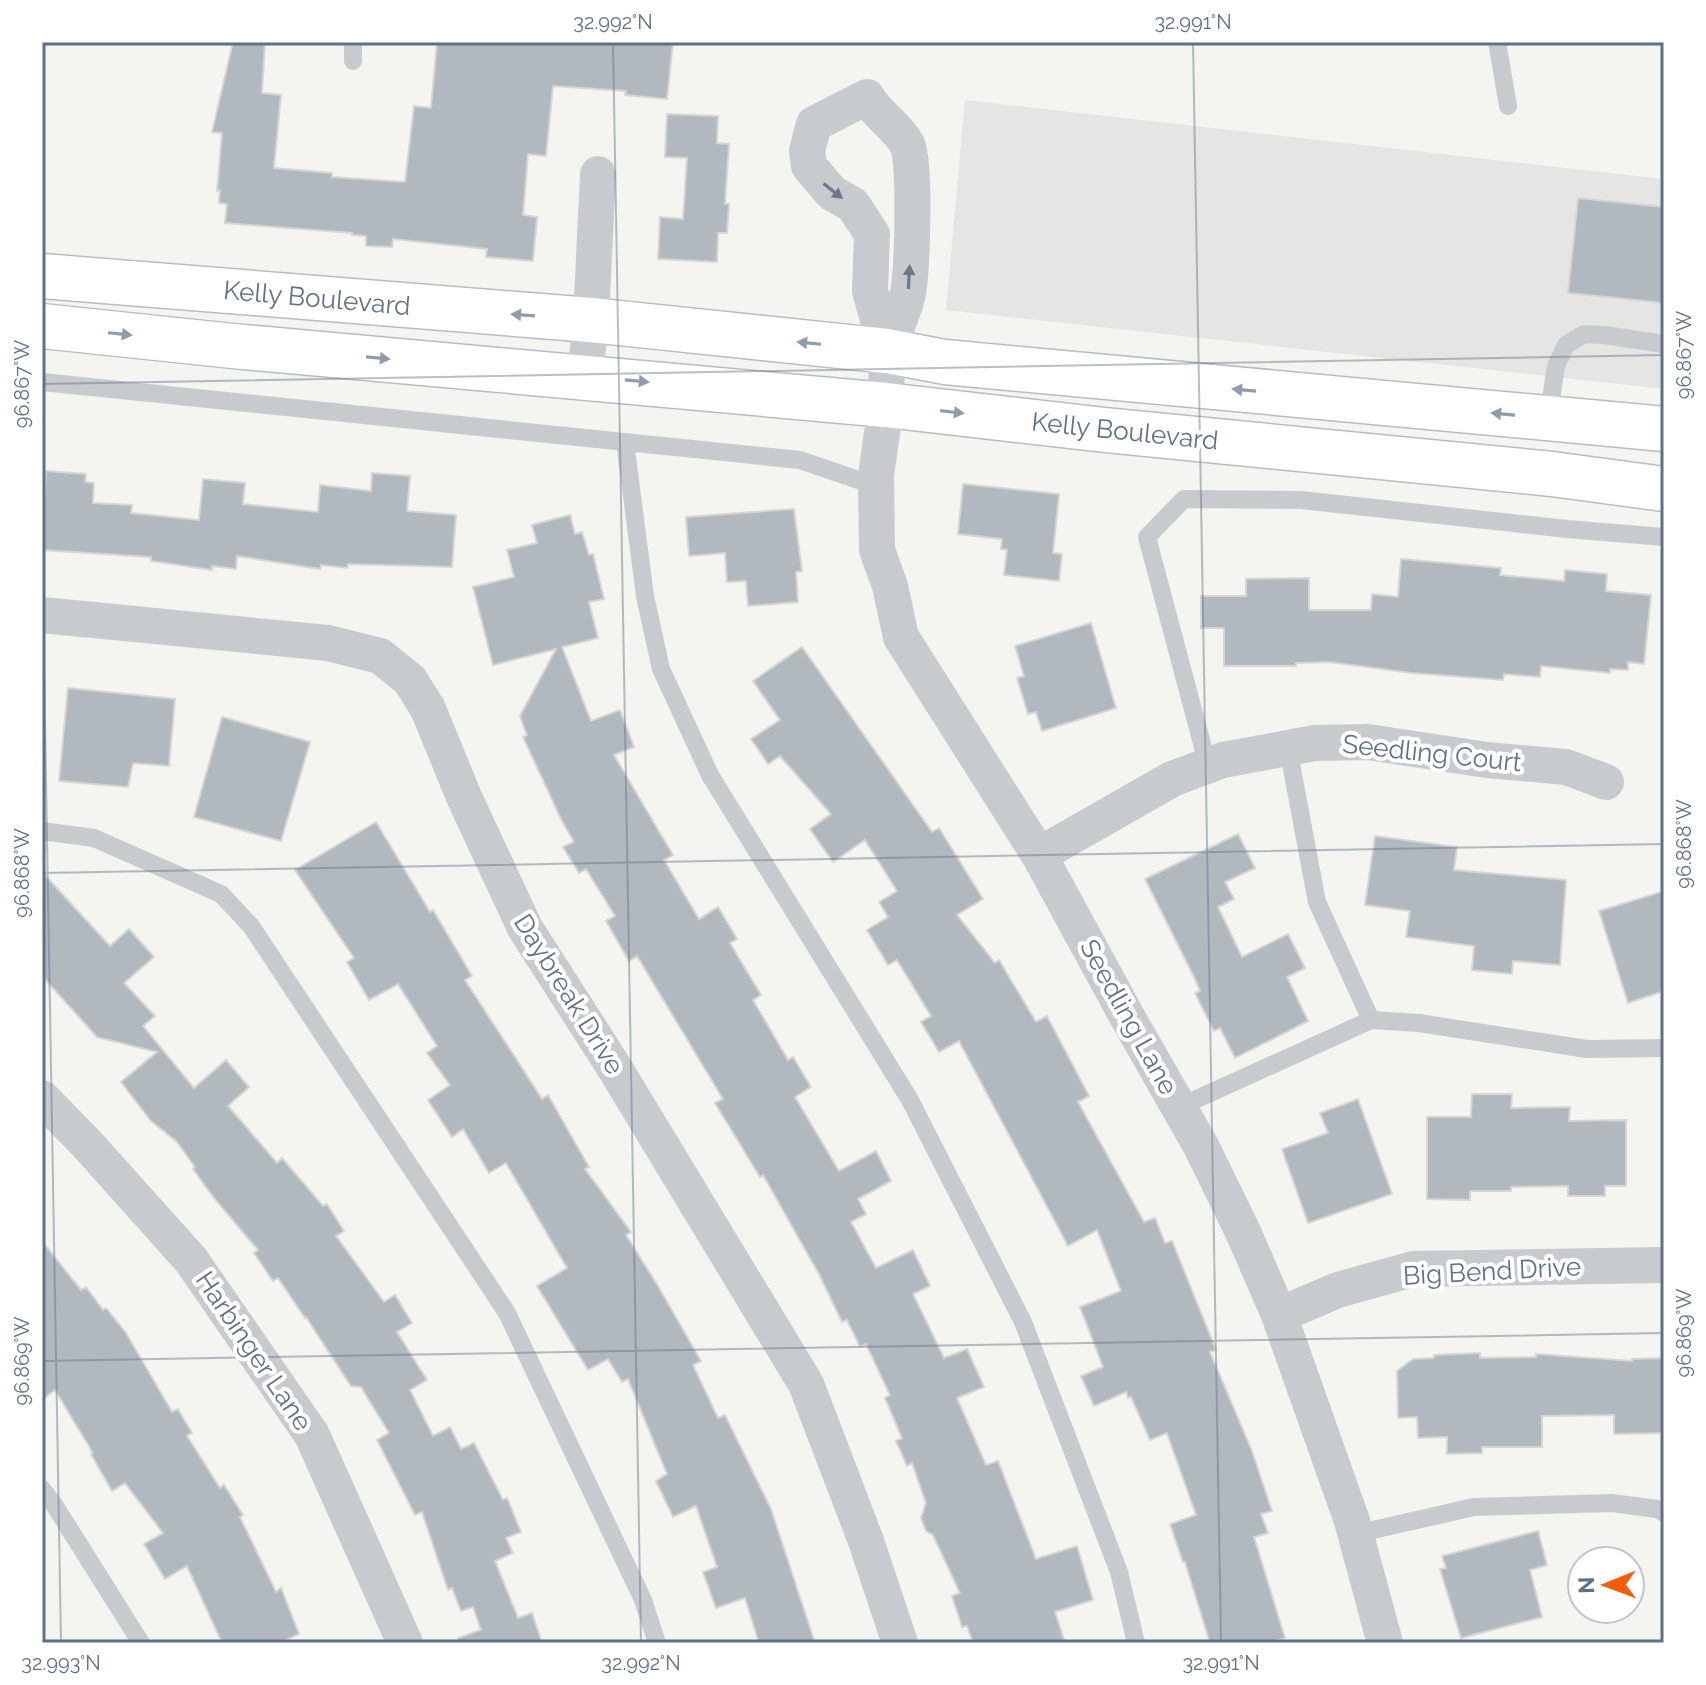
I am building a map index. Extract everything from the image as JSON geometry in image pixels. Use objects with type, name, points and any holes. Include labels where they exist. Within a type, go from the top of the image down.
[{"type":"main road","name":"Kelly Boulevard","points":[[42,276],[591,320],[887,351],[945,362],[1664,429]]},
{"type":"main road","name":"Kelly Boulevard","points":[[42,326],[886,405],[1552,474],[1664,489]]},
{"type":"street","points":[[867,97],[874,110],[891,124],[909,146],[913,195],[908,293],[887,351],[870,291],[872,234],[853,205],[832,193],[820,181],[809,166],[807,151],[814,124],[867,97]]},
{"type":"street","points":[[585,376],[598,174]]},
{"type":"street","name":"Seedling Lane","points":[[887,351],[886,405],[876,475],[877,550],[890,586],[901,637],[1039,855],[1201,1146],[1232,1209],[1279,1315],[1355,1534],[1385,1643]]},
{"type":"street","name":"Daybreak Drive","points":[[42,615],[328,643],[380,656],[410,680],[428,709],[464,797],[525,928],[614,1067],[806,1384],[866,1541],[900,1643]]},
{"type":"street","name":"Seedling Court","points":[[1039,855],[1172,779],[1223,760],[1315,743],[1368,742],[1487,760],[1566,767],[1606,782]]},
{"type":"street","name":"Harbinger Lane","points":[[42,1098],[191,1260],[312,1435],[405,1643]]},
{"type":"street","name":"Big Bend Drive","points":[[1279,1315],[1338,1290],[1413,1269],[1664,1265]]},
{"type":"lane","points":[[1497,42],[1508,106]]},
{"type":"lane","points":[[1548,418],[1556,366],[1566,345],[1584,334],[1664,344]]},
{"type":"lane","points":[[42,382],[800,460],[876,486]]},
{"type":"lane","points":[[625,442],[645,596],[661,669],[710,775],[910,1100],[1023,1322],[1119,1572],[1136,1643]]},
{"type":"lane","points":[[1208,766],[1147,537],[1184,499],[1301,500],[1664,537]]},
{"type":"lane","points":[[1288,748],[1317,902],[1371,1020]]},
{"type":"lane","points":[[42,831],[94,838],[221,894],[251,926],[507,1313],[643,1600],[657,1643]]},
{"type":"lane","points":[[1179,1107],[1371,1020],[1419,1023],[1587,1049],[1664,1048]]},
{"type":"lane","points":[[42,1489],[141,1643]]},
{"type":"lane","points":[[1355,1534],[1474,1507],[1612,1503],[1657,1509],[1664,1513]]},
{"type":"shaded area","points":[[965,100],[1664,179],[1664,389],[946,310]]},
{"type":"building","points":[[233,42],[265,42],[262,93],[281,95],[274,168],[332,173],[332,177],[405,182],[414,106],[431,108],[437,42],[673,42],[667,99],[625,95],[626,91],[553,86],[546,156],[528,154],[523,215],[537,217],[533,261],[486,257],[487,249],[393,239],[392,247],[366,246],[366,236],[352,233],[225,223],[227,204],[219,203],[220,190],[217,191],[222,133],[212,132]]},
{"type":"building","points":[[667,114],[718,116],[717,143],[729,144],[725,204],[729,204],[727,233],[718,233],[717,262],[658,259],[660,217],[683,219],[687,158],[665,157]]},
{"type":"building","points":[[1578,198],[1664,207],[1664,303],[1568,293]]},
{"type":"building","points":[[46,471],[86,474],[85,482],[94,483],[93,503],[132,505],[131,513],[199,520],[203,479],[245,483],[243,504],[318,512],[320,485],[371,491],[372,473],[410,476],[407,511],[456,515],[452,567],[348,564],[347,568],[321,565],[320,569],[237,556],[236,569],[212,566],[212,570],[151,561],[151,557],[42,550]]},
{"type":"building","points":[[963,484],[1059,494],[1053,553],[1062,554],[1059,581],[1004,575],[1007,550],[1001,549],[1002,539],[958,534]]},
{"type":"building","points":[[794,509],[802,571],[796,572],[798,602],[748,606],[746,581],[727,582],[725,553],[689,556],[686,517]]},
{"type":"building","points":[[570,515],[575,534],[582,532],[589,555],[593,554],[604,599],[589,602],[598,638],[562,647],[591,721],[620,710],[634,747],[614,755],[673,855],[664,860],[699,919],[718,907],[737,939],[730,943],[761,995],[753,1000],[788,1060],[793,1057],[811,1087],[795,1097],[839,1171],[876,1151],[891,1181],[858,1199],[866,1214],[851,1222],[876,1268],[913,1250],[930,1286],[913,1294],[944,1358],[967,1349],[984,1387],[957,1398],[986,1465],[998,1461],[1036,1559],[1077,1546],[1093,1600],[1055,1612],[1065,1643],[973,1643],[967,1626],[962,1627],[952,1596],[960,1593],[933,1535],[926,1531],[921,1518],[926,1503],[912,1463],[907,1466],[896,1441],[902,1438],[885,1398],[890,1395],[866,1344],[860,1347],[847,1320],[842,1322],[819,1274],[763,1175],[760,1177],[715,1103],[723,1099],[637,956],[629,961],[606,921],[615,916],[586,869],[579,873],[563,847],[574,842],[523,737],[527,735],[520,716],[556,649],[493,665],[473,587],[514,577],[507,550],[537,543],[532,525]]},
{"type":"building","points":[[1401,559],[1501,568],[1500,575],[1564,581],[1565,570],[1607,574],[1606,591],[1651,595],[1644,664],[1628,662],[1628,670],[1610,669],[1610,673],[1541,666],[1540,677],[1504,674],[1503,680],[1412,673],[1329,662],[1296,663],[1296,666],[1224,666],[1224,628],[1201,628],[1201,596],[1246,596],[1246,579],[1309,578],[1309,610],[1371,610],[1372,594],[1398,597]]},
{"type":"building","points":[[1091,623],[1116,708],[1042,731],[1036,712],[1028,714],[1017,678],[1024,676],[1015,646]]},
{"type":"building","points":[[802,647],[932,832],[939,828],[983,899],[957,915],[995,963],[999,960],[1036,1022],[1047,1016],[1089,1096],[1078,1102],[1144,1222],[1155,1218],[1165,1243],[1172,1241],[1216,1350],[1210,1352],[1252,1451],[1272,1511],[1261,1514],[1268,1533],[1254,1537],[1285,1638],[1269,1643],[1210,1643],[1170,1524],[1196,1515],[1167,1433],[1150,1440],[1126,1392],[1094,1406],[1081,1376],[1103,1367],[1080,1307],[1121,1291],[1097,1230],[1068,1246],[959,1041],[939,1052],[921,1022],[931,1016],[897,960],[888,965],[867,930],[888,917],[879,902],[897,891],[865,840],[833,862],[810,829],[831,814],[780,756],[768,764],[751,739],[780,720],[753,681]]},
{"type":"building","points":[[68,688],[175,699],[169,766],[133,763],[128,787],[59,781]]},
{"type":"building","points":[[222,717],[310,742],[281,841],[194,817]]},
{"type":"building","points":[[376,822],[472,976],[465,980],[542,1099],[548,1095],[589,1167],[585,1169],[631,1232],[626,1235],[701,1361],[693,1365],[718,1418],[725,1415],[771,1509],[815,1643],[759,1643],[745,1598],[716,1608],[703,1572],[717,1567],[696,1506],[673,1517],[656,1481],[667,1474],[628,1379],[622,1382],[608,1359],[588,1370],[537,1286],[567,1268],[506,1163],[489,1173],[463,1129],[452,1137],[428,1100],[450,1085],[427,1053],[437,1046],[398,984],[369,1000],[347,962],[354,958],[295,870]]},
{"type":"building","points":[[1238,834],[1255,868],[1225,882],[1234,899],[1218,907],[1242,957],[1288,934],[1305,968],[1287,977],[1308,1021],[1235,1058],[1220,1028],[1214,1031],[1195,993],[1200,991],[1196,981],[1145,879]]},
{"type":"building","points":[[1375,836],[1457,847],[1454,870],[1566,880],[1560,965],[1513,961],[1512,974],[1472,970],[1474,946],[1406,937],[1410,911],[1365,905]]},
{"type":"building","points":[[42,872],[110,946],[129,929],[154,957],[124,983],[155,1016],[143,1026],[194,1088],[226,1060],[249,1087],[228,1106],[277,1163],[282,1158],[323,1206],[327,1204],[344,1231],[336,1236],[384,1302],[395,1295],[412,1323],[397,1332],[427,1380],[410,1390],[433,1436],[450,1427],[461,1449],[474,1443],[503,1500],[507,1498],[521,1532],[506,1538],[513,1553],[495,1561],[518,1618],[532,1613],[542,1643],[458,1643],[458,1638],[481,1630],[473,1607],[461,1611],[452,1588],[448,1590],[422,1512],[415,1515],[377,1440],[389,1433],[361,1387],[351,1386],[306,1317],[278,1278],[273,1281],[254,1253],[258,1250],[214,1198],[176,1141],[151,1121],[121,1082],[157,1052],[97,1037],[42,976]]},
{"type":"building","points":[[1664,891],[1664,991],[1628,1003],[1599,911]]},
{"type":"building","points":[[1472,1094],[1512,1094],[1511,1108],[1570,1107],[1569,1121],[1626,1120],[1626,1186],[1605,1186],[1605,1196],[1568,1196],[1568,1186],[1470,1191],[1470,1200],[1427,1199],[1427,1117],[1471,1117]]},
{"type":"building","points":[[1358,1099],[1392,1194],[1308,1223],[1282,1149],[1328,1133],[1320,1113]]},
{"type":"building","points":[[42,1241],[81,1290],[86,1287],[103,1310],[106,1308],[126,1333],[172,1412],[178,1409],[192,1433],[187,1436],[220,1488],[224,1485],[243,1515],[240,1517],[276,1592],[281,1588],[299,1634],[279,1643],[222,1643],[187,1566],[165,1579],[144,1544],[163,1533],[125,1483],[112,1491],[55,1390],[42,1400]]},
{"type":"building","points":[[1480,1353],[1480,1358],[1536,1357],[1536,1354],[1632,1361],[1664,1358],[1664,1433],[1614,1434],[1614,1415],[1542,1416],[1542,1447],[1482,1447],[1482,1453],[1447,1454],[1447,1437],[1418,1438],[1417,1417],[1398,1418],[1397,1371],[1413,1359]]},
{"type":"building","points":[[1538,1531],[1547,1565],[1530,1570],[1542,1617],[1461,1638],[1440,1569],[1446,1568],[1442,1556]]}]
